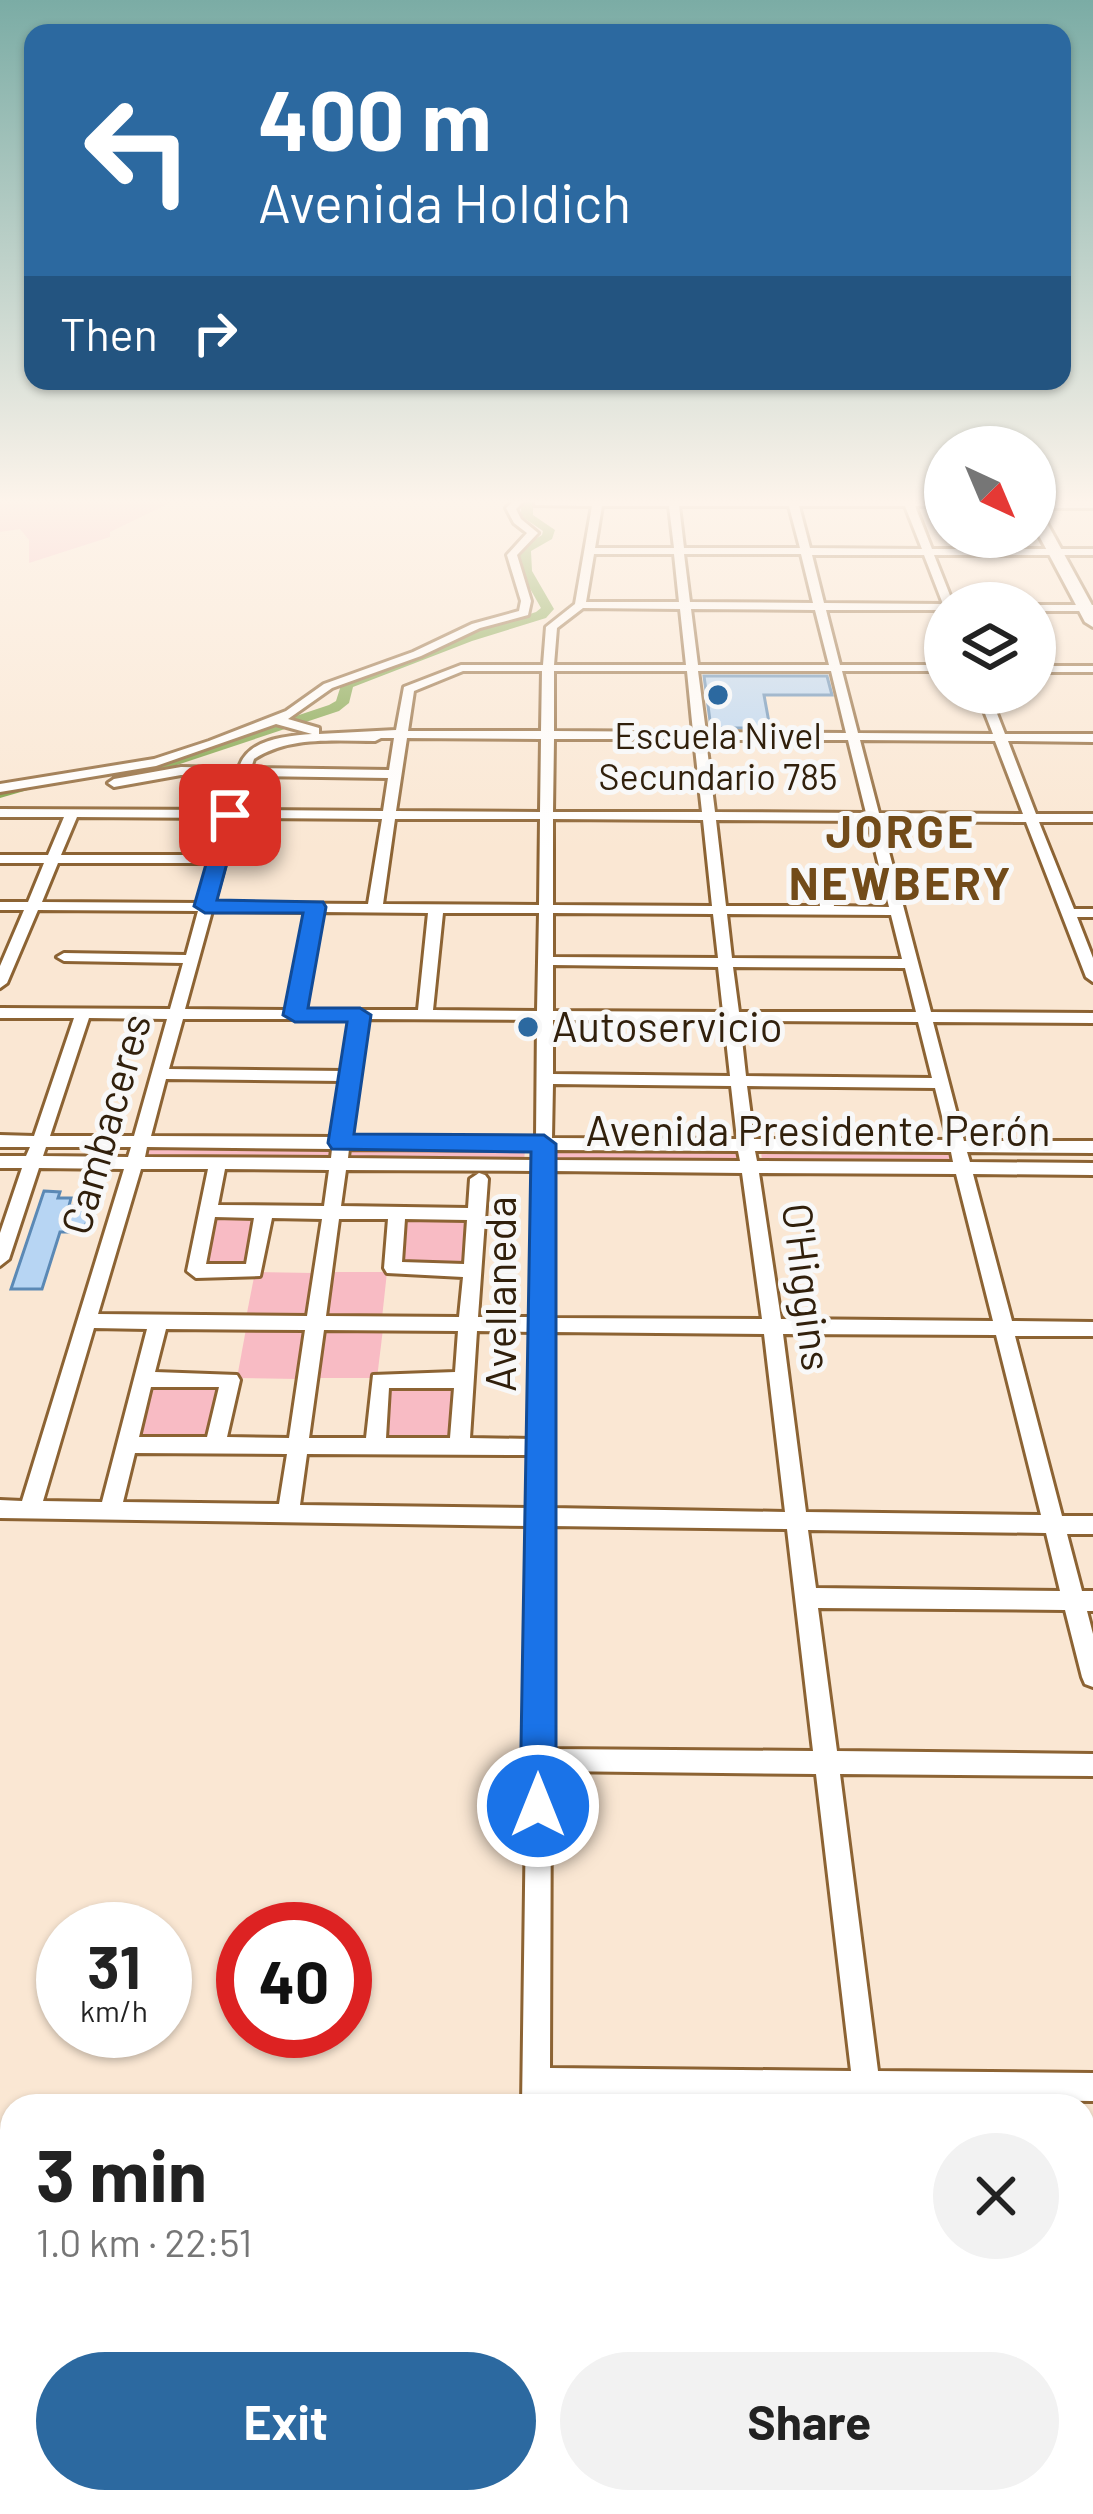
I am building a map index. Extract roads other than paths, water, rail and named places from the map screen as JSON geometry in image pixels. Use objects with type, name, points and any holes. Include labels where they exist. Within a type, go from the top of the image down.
[{"type":"street","points":[[282,723],[328,686],[417,654],[476,626],[519,615]]},
{"type":"street","name":"Avellaneda","points":[[536,2094],[548,668],[554,623],[565,615]]},
{"type":"street","name":"O'Higgins","points":[[685,615],[866,2085]]},
{"type":"street","points":[[822,615],[1054,1525],[1083,1601],[1093,1677]]},
{"type":"street","points":[[375,908],[408,689],[460,668],[924,668]]},
{"type":"street","points":[[1056,668],[1093,669]]},
{"type":"street","points":[[991,714],[1093,977]]},
{"type":"street","points":[[0,788],[164,760],[282,723],[375,737]]},
{"type":"street","points":[[245,765],[278,743],[375,737],[1093,739]]},
{"type":"street","points":[[114,783],[245,765],[396,774]]},
{"type":"street","name":"Cambaceres","points":[[30,1510],[135,1163],[245,765]]},
{"type":"street","points":[[0,813],[1093,818]]},
{"type":"street","points":[[0,983],[72,814]]},
{"type":"street","points":[[0,859],[218,860]]},
{"type":"street","points":[[822,879],[827,910]]},
{"type":"street","points":[[0,906],[897,911]]},
{"type":"street","points":[[295,1015],[315,907]]},
{"type":"street","points":[[424,1016],[436,908]]},
{"type":"street","points":[[1067,913],[1093,913]]},
{"type":"street","points":[[64,958],[190,959]]},
{"type":"street","points":[[548,961],[911,964]]},
{"type":"street","points":[[0,1013],[1093,1018]]},
{"type":"street","points":[[0,1259],[82,1014]]},
{"type":"street","points":[[288,1514],[360,1015]]},
{"type":"street","points":[[159,1074],[350,1076]]},
{"type":"street","points":[[545,1078],[941,1083]]},
{"type":"street","points":[[0,1141],[340,1143],[543,1155]]},
{"type":"street","name":"Avenida Presidente Perón","points":[[543,1155],[1093,1147]]},
{"type":"street","points":[[0,1162],[338,1164],[543,1155]]},
{"type":"street","name":"Avenida Presidente Perón","points":[[750,1155],[963,1168],[1093,1169]]},
{"type":"street","points":[[217,1165],[196,1271],[254,1271],[264,1212]]},
{"type":"street","points":[[459,1448],[478,1180]]},
{"type":"street","points":[[206,1211],[477,1214]]},
{"type":"street","points":[[397,1213],[393,1268],[472,1271]]},
{"type":"street","points":[[87,1321],[1093,1329]]},
{"type":"street","points":[[110,1511],[158,1322]]},
{"type":"street","points":[[144,1379],[230,1380],[215,1447]]},
{"type":"street","points":[[375,1448],[380,1380],[463,1380]]},
{"type":"street","points":[[127,1445],[542,1447]]},
{"type":"street","points":[[0,1509],[1093,1525]]},
{"type":"street","points":[[805,1598],[1083,1601]]},
{"type":"street","points":[[538,1760],[1093,1765]]},
{"type":"street","points":[[536,2094],[866,2085],[1093,2087]]},
{"type":"waterway","points":[[112,771],[160,766],[334,708],[342,703],[347,685],[540,615]]},
{"type":"waterway","points":[[0,793],[40,782]]},
{"type":"place","name":"Escuela Nivel Secundario 785","points":[[718,695]]},
{"type":"place","name":"Autoservicio","points":[[528,1027]]},
{"type":"district","name":"JORGE NEWBERY","points":[[901,858]]}]
